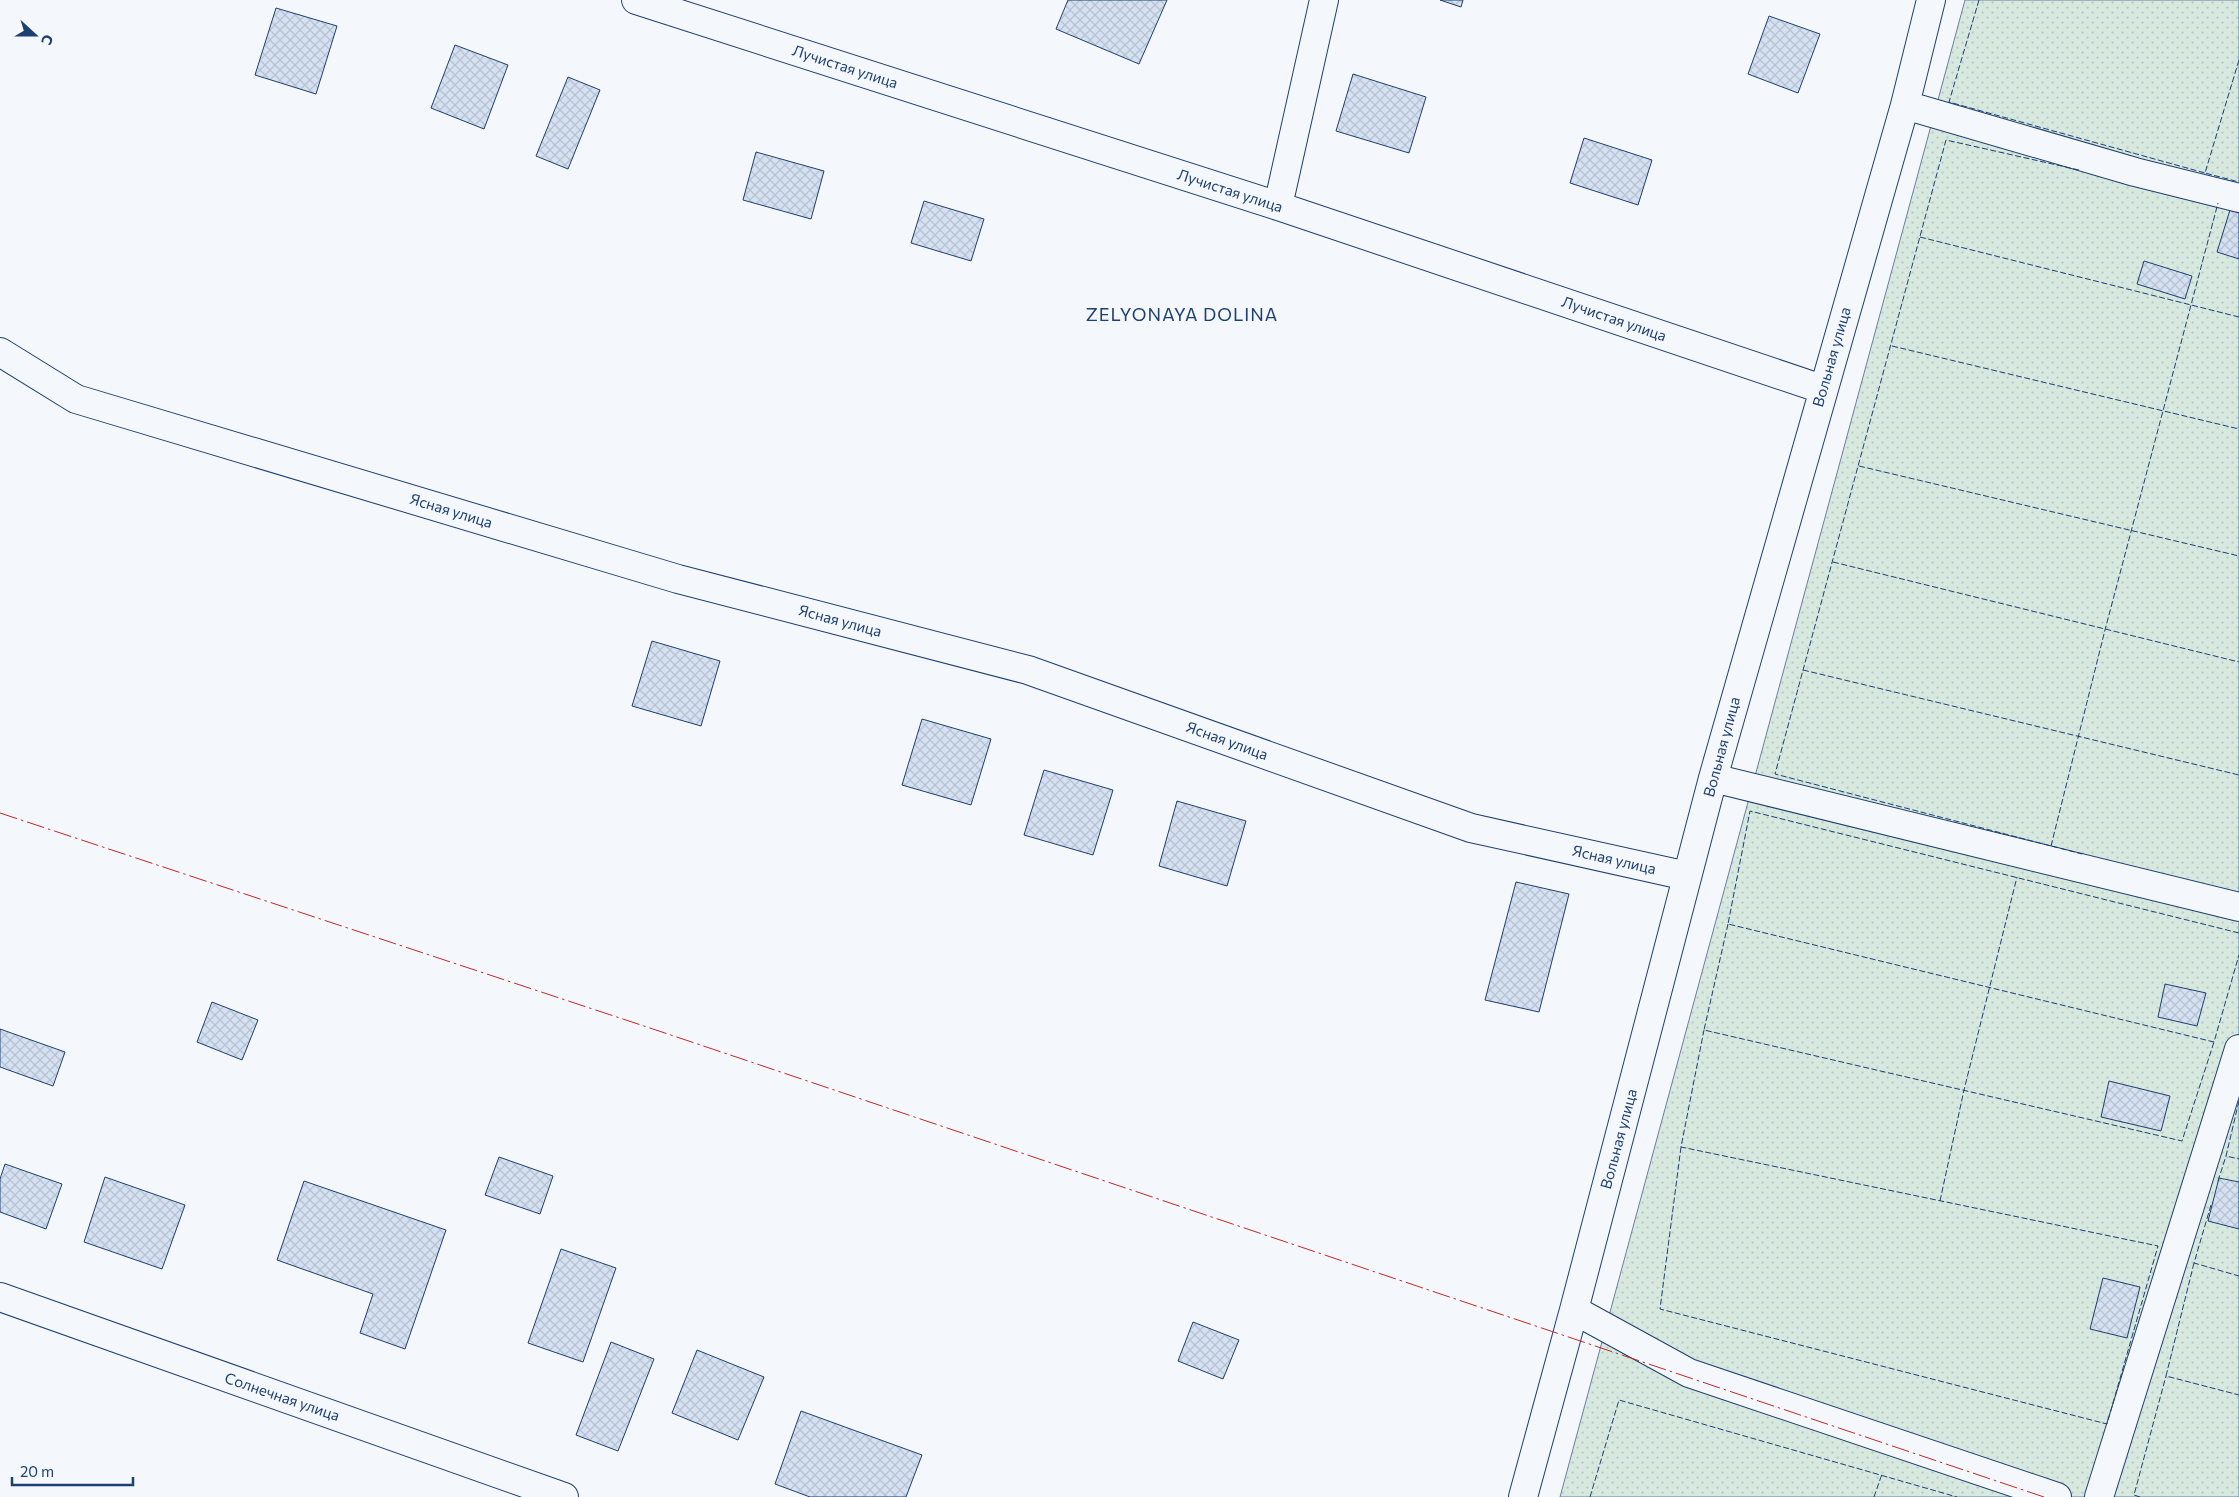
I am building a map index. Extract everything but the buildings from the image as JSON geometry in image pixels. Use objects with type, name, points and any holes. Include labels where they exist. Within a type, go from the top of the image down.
[{"type":"street","name":"Лучистая улица","points":[[636,0],[1278,206],[1822,389]]},
{"type":"street","points":[[1278,206],[1324,0]]},
{"type":"street","name":"Вольная улица","points":[[1523,1497],[1574,1310],[1713,778],[1822,389],[1905,105],[1931,0]]},
{"type":"street","points":[[1905,105],[2135,172],[2239,198]]},
{"type":"street","name":"Ясная улица","points":[[0,352],[76,399],[678,579],[1028,670],[1471,828],[1687,876]]},
{"type":"street","points":[[1713,778],[2239,907]]},
{"type":"street","points":[[2099,1497],[2239,1049]]},
{"type":"street","name":"Солнечная улица","points":[[0,1297],[564,1497]]},
{"type":"street","points":[[1574,1310],[1689,1373],[2057,1497]]},
{"type":"shaded area","points":[[1965,0],[2239,0],[2239,1497],[1560,1497]]},
{"type":"fence","points":[[1979,0],[1949,102],[2205,173]]},
{"type":"fence","points":[[2239,60],[2205,173],[2239,182]]},
{"type":"fence","points":[[2079,170],[1946,140],[1775,774],[2082,854]]},
{"type":"fence","points":[[2051,846],[2105,630],[2218,203]]},
{"type":"fence","points":[[1920,237],[2239,317]]},
{"type":"fence","points":[[1892,346],[2239,429]]},
{"type":"fence","points":[[1859,466],[2239,556]]},
{"type":"fence","points":[[1833,562],[2239,662]]},
{"type":"fence","points":[[1803,670],[2239,775]]},
{"type":"fence","points":[[2239,933],[1750,811],[1728,924],[2214,1042],[2239,955]]},
{"type":"fence","points":[[1940,1201],[1964,1090],[2017,877]]},
{"type":"fence","points":[[1728,924],[1704,1030],[2182,1141],[2214,1042]]},
{"type":"fence","points":[[1681,1147],[1660,1309],[2107,1424],[2158,1246],[1681,1147],[1704,1030]]},
{"type":"fence","points":[[2239,1101],[2226,1156],[2239,1159]]},
{"type":"fence","points":[[2218,1181],[2226,1156]]},
{"type":"fence","points":[[2211,1205],[2194,1263],[2239,1276]]},
{"type":"fence","points":[[2194,1263],[2166,1376],[2239,1395]]},
{"type":"fence","points":[[2140,1497],[2134,1495],[2166,1376]]},
{"type":"fence","points":[[1590,1497],[1619,1400],[1957,1497]]},
{"type":"fence","points":[[1874,1497],[1882,1474]]},
{"type":"power","points":[[0,813],[644,1026],[2044,1497]]},
{"type":"district","name":"ZELYONAYA DOLINA","points":[[1182,315]]}]
